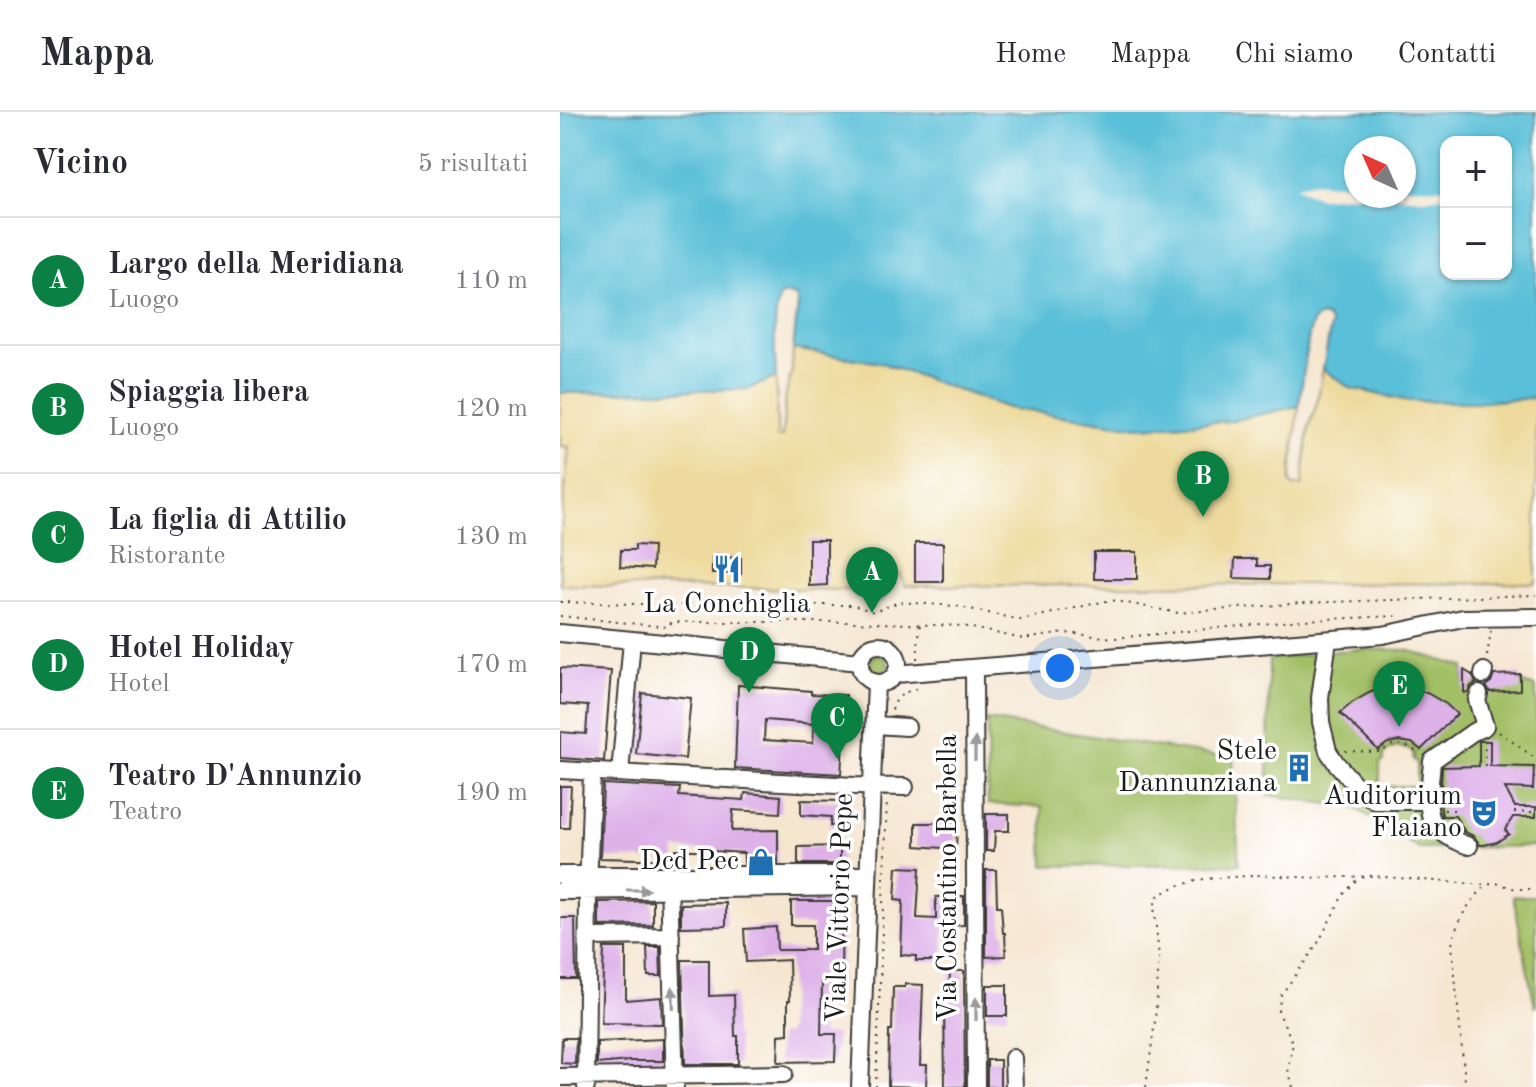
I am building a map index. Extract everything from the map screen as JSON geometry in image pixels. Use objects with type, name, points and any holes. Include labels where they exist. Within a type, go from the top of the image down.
[{"type":"street","points":[[895,674],[1383,635],[1463,618],[1536,617]]},
{"type":"street","points":[[560,633],[860,662]]},
{"type":"street","points":[[1328,640],[1320,698],[1321,722],[1328,751],[1358,788],[1375,801],[1429,801]]},
{"type":"street","points":[[620,773],[632,641]]},
{"type":"street","points":[[877,645],[886,647],[897,659],[895,674],[885,683],[876,683],[863,676],[860,662],[863,653],[877,645]]},
{"type":"street","name":"Via Costantino Barbella","points":[[974,668],[976,1087]]},
{"type":"street","name":"Viale Vittorio Pepe","points":[[860,1087],[868,881],[880,787],[882,725],[876,683]]},
{"type":"street","points":[[1469,846],[1433,825],[1429,817],[1429,801],[1432,761],[1483,728],[1485,722],[1477,700],[1479,694]]},
{"type":"street","points":[[882,725],[907,727]]},
{"type":"street","points":[[560,770],[905,787]]},
{"type":"street","points":[[586,1082],[592,772]]},
{"type":"street","points":[[560,875],[588,883]]},
{"type":"street","points":[[560,891],[588,883],[868,881]]},
{"type":"street","points":[[669,882],[675,1081]]},
{"type":"street","points":[[588,937],[671,936]]},
{"type":"street","points":[[1013,1058],[1014,1087]]},
{"type":"street","points":[[560,1077],[586,1082],[759,1081],[784,1074]]},
{"type":"path","points":[[560,602],[853,605],[874,612],[899,602],[956,606],[1021,620],[1111,600],[1178,613],[1302,603],[1536,595]]},
{"type":"path","points":[[560,616],[667,627],[672,622],[857,622],[963,626],[1023,639],[1065,633],[1115,638],[1302,620]]},
{"type":"path","points":[[1484,673],[1494,618]]},
{"type":"path","points":[[916,663],[920,624]]},
{"type":"path","points":[[882,725],[903,693],[918,688]]},
{"type":"path","points":[[1485,722],[1536,759]]},
{"type":"path","points":[[1485,741],[1485,766]]},
{"type":"path","points":[[1328,751],[1381,752],[1390,746],[1403,744],[1432,761]]},
{"type":"path","name":"Viale Vittorio Pepe","points":[[876,1087],[886,832],[880,787]]},
{"type":"path","points":[[1514,812],[1536,812]]},
{"type":"path","points":[[1146,1087],[1159,958],[1154,906],[1158,896],[1176,886],[1204,879],[1261,875],[1318,878],[1372,876],[1487,885],[1496,883],[1516,889],[1536,889]]},
{"type":"path","points":[[1293,1087],[1288,1069],[1293,1043],[1278,1011],[1281,995],[1317,945],[1343,895],[1359,876]]},
{"type":"path","points":[[1467,1087],[1452,945],[1455,927],[1487,885]]},
{"type":"green space","points":[[1357,649],[1407,650],[1464,667],[1464,683],[1520,682],[1536,687],[1536,846],[1419,849],[1355,808],[1268,795],[1269,659]],"holes":[[[1397,747],[1414,753],[1413,759],[1417,763],[1417,786],[1380,786],[1380,763],[1384,760],[1384,754]]]},
{"type":"green space","points":[[875,655],[883,655],[888,664],[886,671],[875,673],[870,668],[870,660]]},
{"type":"green space","points":[[987,720],[1233,758],[1239,864],[1044,866],[1042,807],[988,804]]},
{"type":"green space","points":[[1513,896],[1536,896],[1536,1007],[1535,1007]]},
{"type":"sand","points":[[793,349],[882,363],[1008,408],[1139,427],[1230,421],[1299,406],[1290,483],[1294,486],[1302,486],[1309,427],[1323,369],[1350,388],[1409,401],[1475,402],[1536,398],[1536,583],[905,586],[894,568],[877,562],[860,570],[852,590],[560,585],[560,540],[569,447],[560,446],[560,393],[749,389],[776,377],[777,437],[782,437]]},
{"type":"water","points":[[560,112],[1536,112],[1536,398],[1475,402],[1409,401],[1350,388],[1323,369],[1331,324],[1321,316],[1314,320],[1309,334],[1299,406],[1230,421],[1139,427],[1008,408],[882,363],[793,349],[798,304],[797,297],[790,294],[781,295],[776,312],[776,377],[749,389],[560,393]]},
{"type":"water","points":[[874,576],[883,580],[887,589],[883,598],[874,602],[865,598],[861,589],[865,580]]},
{"type":"pier","points":[[1310,182],[1344,184],[1344,196],[1321,198],[1295,187]]},
{"type":"pier","points":[[1416,187],[1440,188],[1440,198],[1416,198]]},
{"type":"building","points":[[809,540],[827,540],[827,585],[809,586]]},
{"type":"building","points":[[915,543],[943,543],[943,582],[915,582]]},
{"type":"building","points":[[635,545],[653,546],[652,569],[620,567],[621,550],[635,550]]},
{"type":"building","points":[[1094,552],[1137,552],[1137,579],[1094,579]]},
{"type":"building","points":[[712,557],[741,558],[741,574],[712,574]]},
{"type":"building","points":[[1235,559],[1257,559],[1257,566],[1270,566],[1270,579],[1234,578]]},
{"type":"building","points":[[560,668],[611,671],[604,761],[560,758],[560,732],[586,734],[588,706],[560,704]]},
{"type":"building","points":[[1464,670],[1472,675],[1476,683],[1464,693]]},
{"type":"building","points":[[1520,674],[1520,690],[1490,692],[1486,686],[1494,675]]},
{"type":"building","points":[[738,685],[846,695],[841,774],[735,768]],"holes":[[[765,720],[814,724],[813,743],[764,740]]]},
{"type":"building","points":[[1392,688],[1427,693],[1457,714],[1421,750],[1412,743],[1399,741],[1388,743],[1378,750],[1340,713],[1369,693]]},
{"type":"building","points":[[642,693],[691,698],[685,759],[636,754]]},
{"type":"building","points":[[1479,741],[1490,741],[1490,766],[1534,767],[1533,789],[1505,788],[1515,807],[1536,807],[1536,817],[1513,817],[1505,830],[1509,834],[1497,842],[1484,845],[1462,831],[1455,816],[1442,816],[1440,803],[1442,767],[1479,766]]},
{"type":"building","points":[[603,784],[680,788],[679,796],[744,800],[745,793],[781,796],[780,813],[733,810],[732,831],[778,830],[778,864],[744,864],[744,853],[676,849],[676,860],[600,858]]},
{"type":"building","points":[[560,786],[571,786],[569,828],[560,828]]},
{"type":"building","points":[[801,800],[842,801],[842,826],[830,826],[831,817],[801,815]]},
{"type":"building","points":[[986,814],[1009,814],[1009,831],[995,831],[994,851],[986,851]]},
{"type":"building","points":[[916,823],[957,823],[956,849],[916,846]]},
{"type":"building","points":[[840,846],[840,864],[798,864],[798,847]]},
{"type":"building","points":[[897,867],[920,868],[917,918],[936,919],[936,897],[964,896],[964,925],[944,926],[943,961],[916,961],[916,956],[901,955],[903,901],[895,900]]},
{"type":"building","points":[[986,870],[996,870],[997,906],[1001,906],[1006,956],[986,957]]},
{"type":"building","points":[[653,901],[653,925],[599,926],[599,902]]},
{"type":"building","points":[[791,901],[842,901],[841,982],[822,982],[821,1034],[836,1034],[835,1061],[778,1062],[779,1035],[788,1034],[789,960],[746,962],[744,929],[776,927],[777,950],[813,950],[813,925],[791,925]]},
{"type":"building","points":[[726,903],[726,926],[681,927],[681,904]]},
{"type":"building","points":[[560,918],[575,918],[576,979],[560,979]]},
{"type":"building","points":[[647,947],[660,947],[661,976],[648,976]]},
{"type":"building","points":[[604,948],[626,948],[626,1000],[661,997],[662,1024],[601,1023]]},
{"type":"building","points":[[682,960],[709,960],[709,996],[734,995],[738,1064],[685,1064]]},
{"type":"building","points":[[950,971],[964,971],[965,1087],[945,1087],[944,1001],[949,1001]]},
{"type":"building","points":[[905,984],[923,985],[920,1065],[927,1065],[926,1087],[888,1086],[893,987],[905,987]]},
{"type":"building","points":[[987,985],[1007,985],[1007,1016],[987,1016]]},
{"type":"building","points":[[562,1038],[576,1038],[575,1064],[561,1063]]},
{"type":"building","points":[[663,1039],[663,1061],[597,1064],[597,1042]]},
{"type":"building","points":[[987,1060],[1000,1060],[1000,1087],[987,1087]]},
{"type":"place","name":"Spiaggia libera","points":[[1203,517]]},
{"type":"place","name":"La Conchiglia","points":[[727,569]]},
{"type":"place","name":"Largo della Meridiana","points":[[872,613]]},
{"type":"place","name":"Hotel Holiday","points":[[749,693]]},
{"type":"place","name":"Teatro D'Annunzio","points":[[1399,727]]},
{"type":"place","name":"La figlia di Attilio","points":[[837,759]]},
{"type":"place","name":"Stele Dannunziana","points":[[1299,768]]},
{"type":"place","name":"Auditorium Flaiano","points":[[1484,813]]},
{"type":"place","name":"Dcd Pec","points":[[761,862]]}]
